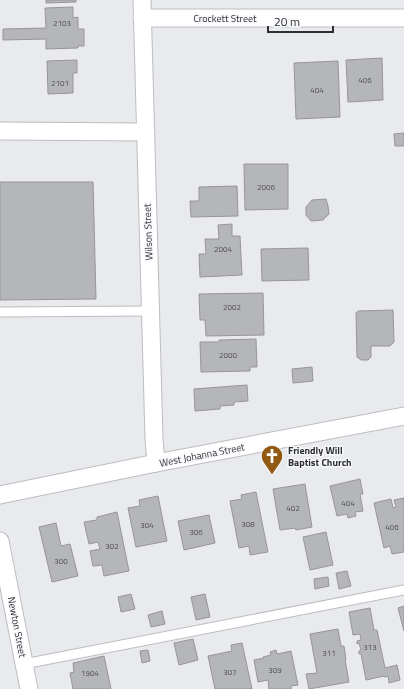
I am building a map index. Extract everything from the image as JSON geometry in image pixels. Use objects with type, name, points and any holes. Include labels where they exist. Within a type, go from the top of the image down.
[{"type":"street","name":"Wilson Street","points":[[142,0],[150,311],[156,463]]},
{"type":"street","name":"Crockett Street","points":[[142,18],[404,18]]},
{"type":"street","points":[[0,131],[146,132]]},
{"type":"street","name":"West Johanna Street","points":[[0,494],[404,416]]},
{"type":"street","name":"Newton Street","points":[[0,541],[29,689]]},
{"type":"lane","points":[[0,312],[150,311]]},
{"type":"lane","points":[[24,664],[404,590]]},
{"type":"building","points":[[46,0],[76,0],[76,2],[46,3]]},
{"type":"building","points":[[73,7],[73,18],[78,17],[78,29],[84,29],[84,46],[78,46],[78,48],[46,49],[46,39],[3,40],[3,29],[46,28],[45,8]]},
{"type":"building","points":[[382,58],[383,100],[348,102],[346,60]]},
{"type":"building","points":[[77,60],[77,73],[73,73],[73,93],[48,94],[47,61]]},
{"type":"building","points":[[338,61],[340,117],[296,119],[294,63]]},
{"type":"building","points":[[404,133],[404,146],[395,146],[394,134]]},
{"type":"building","points":[[244,164],[288,164],[288,209],[245,210]]},
{"type":"building","points":[[0,182],[93,182],[96,299],[0,300]]},
{"type":"building","points":[[237,186],[238,216],[191,217],[190,201],[199,201],[199,187]]},
{"type":"building","points":[[326,199],[329,214],[323,220],[311,221],[306,215],[306,207],[312,200]]},
{"type":"building","points":[[232,224],[232,236],[240,236],[242,275],[200,277],[199,254],[206,254],[205,239],[219,239],[218,225]]},
{"type":"building","points":[[308,248],[309,280],[262,281],[261,249]]},
{"type":"building","points":[[263,293],[264,335],[206,336],[205,320],[200,320],[199,294]]},
{"type":"building","points":[[393,310],[394,342],[390,346],[371,346],[371,357],[368,360],[361,360],[357,357],[356,313],[358,311]]},
{"type":"building","points":[[256,339],[257,367],[250,367],[250,371],[201,372],[200,342]]},
{"type":"building","points":[[312,367],[313,381],[293,383],[292,369]]},
{"type":"building","points":[[247,385],[248,401],[234,402],[234,405],[220,406],[220,409],[195,411],[194,389]]},
{"type":"building","points":[[360,479],[363,494],[360,494],[363,511],[355,512],[356,516],[348,518],[347,514],[337,516],[330,486]]},
{"type":"building","points":[[305,484],[312,527],[296,530],[295,528],[280,530],[273,489]]},
{"type":"building","points":[[256,492],[268,552],[250,555],[249,546],[239,548],[230,501],[242,499],[241,495]]},
{"type":"building","points":[[158,496],[167,541],[136,547],[128,508],[140,506],[139,500]]},
{"type":"building","points":[[404,498],[404,552],[392,554],[390,546],[384,548],[374,503],[391,499],[393,508],[396,507],[394,500]]},
{"type":"building","points":[[117,512],[129,571],[104,576],[102,565],[93,566],[90,551],[100,549],[98,542],[89,544],[84,522],[97,520],[97,517]]},
{"type":"building","points":[[209,515],[215,543],[184,550],[178,521]]},
{"type":"building","points":[[56,523],[61,546],[70,544],[78,576],[52,582],[39,527]]},
{"type":"building","points":[[326,532],[333,565],[310,570],[303,537]]},
{"type":"building","points":[[347,571],[351,586],[339,589],[336,573]]},
{"type":"building","points":[[328,577],[329,586],[315,589],[314,579]]},
{"type":"building","points":[[131,594],[135,609],[121,612],[118,597]]},
{"type":"building","points":[[205,594],[210,617],[196,620],[191,597]]},
{"type":"building","points":[[404,606],[404,631],[398,608]]},
{"type":"building","points":[[370,608],[374,630],[377,630],[385,668],[397,665],[400,680],[389,683],[388,676],[384,676],[366,680],[361,654],[359,654],[359,651],[361,650],[359,643],[357,644],[357,641],[361,640],[360,634],[353,635],[349,612]]},
{"type":"building","points":[[162,611],[165,624],[151,627],[148,615]]},
{"type":"building","points":[[338,629],[341,646],[344,646],[349,682],[309,689],[306,674],[317,673],[310,634]]},
{"type":"building","points":[[193,639],[198,660],[179,665],[174,643]]},
{"type":"building","points":[[242,643],[252,689],[215,689],[208,656],[232,651],[231,645]]},
{"type":"building","points":[[148,650],[150,661],[142,663],[140,651]]},
{"type":"building","points":[[276,650],[277,654],[291,651],[298,685],[291,686],[291,689],[269,689],[268,680],[258,682],[254,660],[271,655],[270,652]]},
{"type":"building","points":[[104,656],[111,689],[73,689],[70,673],[74,672],[73,663]]},
{"type":"place","name":"Friendly Will Baptist Church","points":[[272,476]]}]
